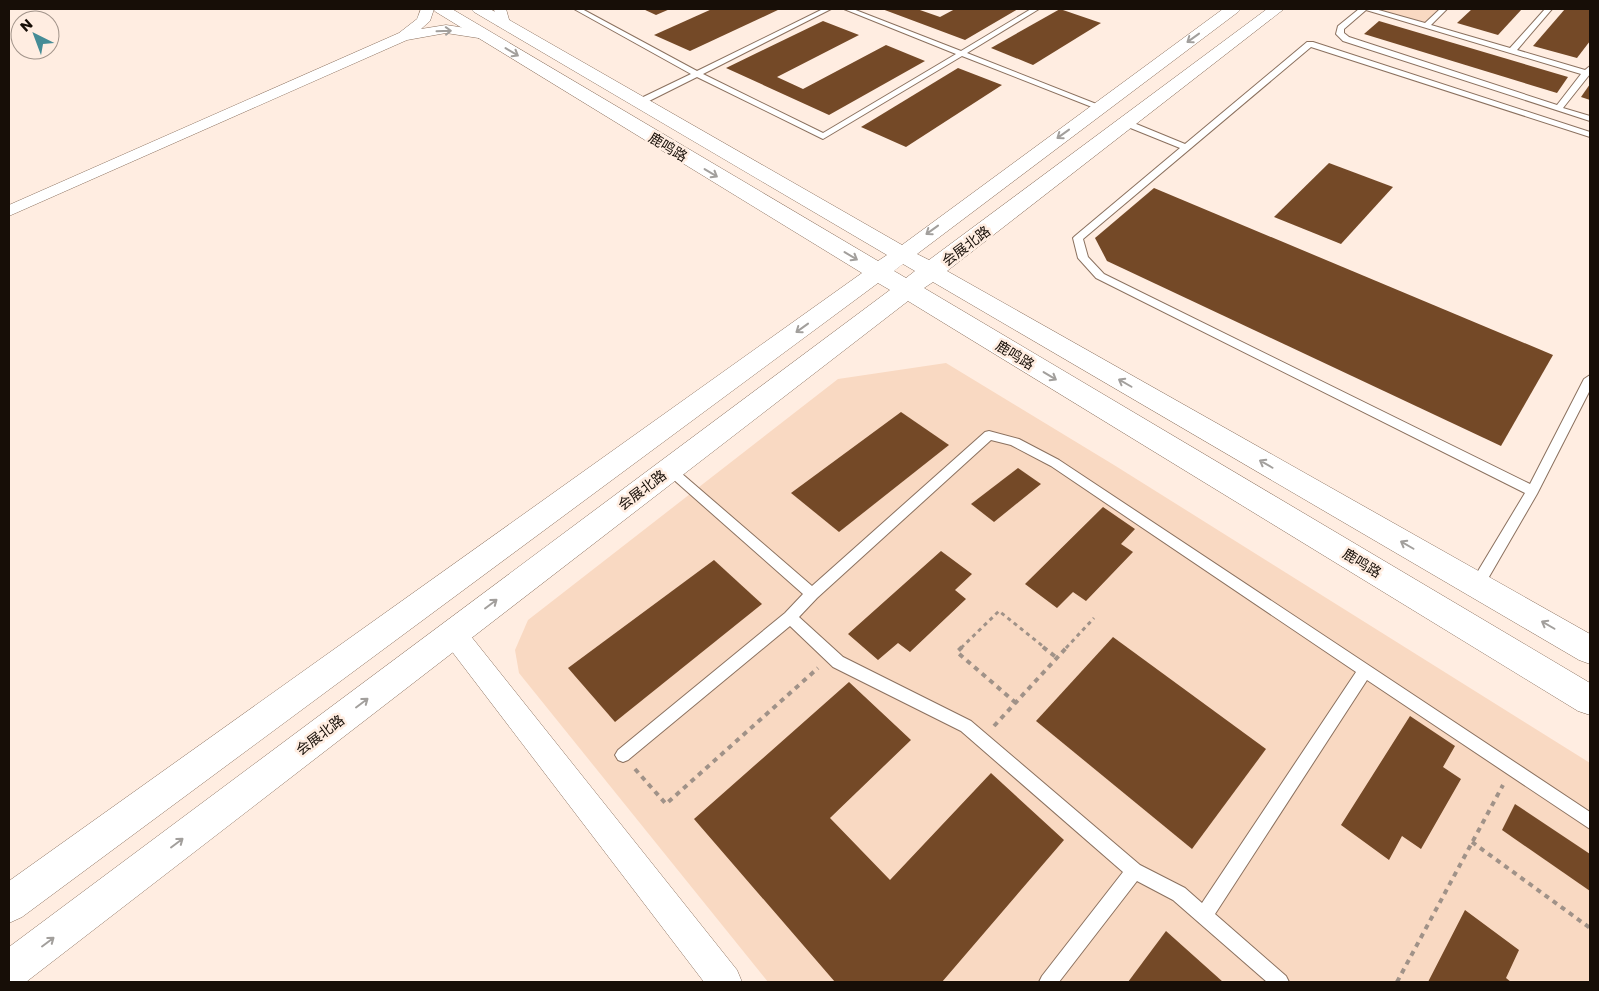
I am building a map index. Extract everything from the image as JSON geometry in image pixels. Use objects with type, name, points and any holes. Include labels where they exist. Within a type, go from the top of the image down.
[{"type":"main road","name":"鹿鸣路","points":[[441,9],[496,22],[640,102],[931,272],[1590,650]]},
{"type":"main road","name":"鹿鸣路","points":[[479,9],[877,272],[1590,700]]},
{"type":"main road","points":[[9,904],[877,272],[1233,9]]},
{"type":"main road","name":"会展北路","points":[[9,971],[1276,9]]},
{"type":"street","points":[[9,211],[404,36],[423,21],[427,9]]},
{"type":"street","points":[[404,36],[496,22]]},
{"type":"street","points":[[453,634],[725,982]]},
{"type":"lane","points":[[577,9],[696,73],[823,136],[1036,9]]},
{"type":"lane","points":[[640,102],[828,9]]},
{"type":"lane","points":[[847,9],[1100,107]]},
{"type":"lane","points":[[1363,9],[1341,28],[1340,34],[1346,39],[1590,119]]},
{"type":"lane","points":[[1368,9],[1512,51],[1589,71],[1559,108]]},
{"type":"lane","points":[[1426,26],[1444,9]]},
{"type":"lane","points":[[1512,51],[1549,9]]},
{"type":"lane","points":[[1533,490],[1100,276],[1082,258],[1078,238],[1188,148],[1310,44],[1590,135]]},
{"type":"lane","points":[[1126,123],[1188,148]]},
{"type":"lane","points":[[1477,585],[1533,490],[1590,379]]},
{"type":"lane","points":[[623,755],[790,617],[812,594],[989,435],[1015,442],[1055,463],[1590,822]]},
{"type":"lane","points":[[669,469],[812,594]]},
{"type":"lane","points":[[790,617],[838,662],[966,726],[1134,871],[1179,894],[1280,982]]},
{"type":"lane","points":[[1204,916],[1365,671]]},
{"type":"lane","points":[[1048,982],[1134,871]]},
{"type":"path","points":[[1016,703],[958,652],[999,611],[1057,658]]},
{"type":"path","points":[[982,740],[1094,618]]},
{"type":"path","points":[[623,755],[666,804],[832,656]]},
{"type":"path","points":[[1397,982],[1512,769]]},
{"type":"path","points":[[1472,842],[1590,928]]},
{"type":"shaded area","points":[[1368,9],[1444,9],[1426,26]]},
{"type":"shaded area","points":[[946,363],[1114,465],[1590,763],[1590,982],[768,982],[519,673],[515,650],[528,620],[838,379]]},
{"type":"building","points":[[643,9],[670,9],[656,15]]},
{"type":"building","points":[[712,9],[780,9],[690,51],[654,35]]},
{"type":"building","points":[[882,9],[917,9],[940,17],[955,9],[1018,9],[965,40]]},
{"type":"building","points":[[1060,9],[1101,23],[1033,65],[991,48]]},
{"type":"building","points":[[1472,9],[1522,9],[1498,35],[1457,23]]},
{"type":"building","points":[[1565,9],[1590,9],[1590,41],[1577,58],[1533,46]]},
{"type":"building","points":[[823,21],[859,35],[777,77],[803,89],[886,45],[925,61],[829,115],[726,68]]},
{"type":"building","points":[[1379,21],[1568,77],[1557,93],[1364,34]]},
{"type":"building","points":[[958,68],[1002,85],[906,147],[861,127]]},
{"type":"building","points":[[1590,84],[1590,100],[1581,97]]},
{"type":"building","points":[[1329,163],[1393,187],[1341,244],[1274,217]]},
{"type":"building","points":[[1154,188],[1553,355],[1501,446],[1107,261],[1095,238]]},
{"type":"building","points":[[901,412],[949,445],[839,532],[791,493]]},
{"type":"building","points":[[1018,468],[1041,484],[994,522],[971,504]]},
{"type":"building","points":[[1103,507],[1135,529],[1121,544],[1133,552],[1086,601],[1073,592],[1057,608],[1025,584]]},
{"type":"building","points":[[941,551],[972,574],[955,590],[966,599],[910,652],[898,643],[878,660],[848,634]]},
{"type":"building","points":[[714,560],[762,604],[615,722],[568,668]]},
{"type":"building","points":[[1113,637],[1266,749],[1192,849],[1036,721]]},
{"type":"building","points":[[849,682],[911,740],[830,818],[890,880],[991,773],[1064,840],[942,982],[835,982],[694,819]]},
{"type":"building","points":[[1410,716],[1455,746],[1443,767],[1461,779],[1421,849],[1402,836],[1389,860],[1341,825]]},
{"type":"building","points":[[1515,804],[1590,854],[1590,891],[1502,830]]},
{"type":"building","points":[[1465,910],[1519,950],[1506,978],[1511,982],[1428,982]]},
{"type":"building","points":[[1166,931],[1223,982],[1128,982]]}]
